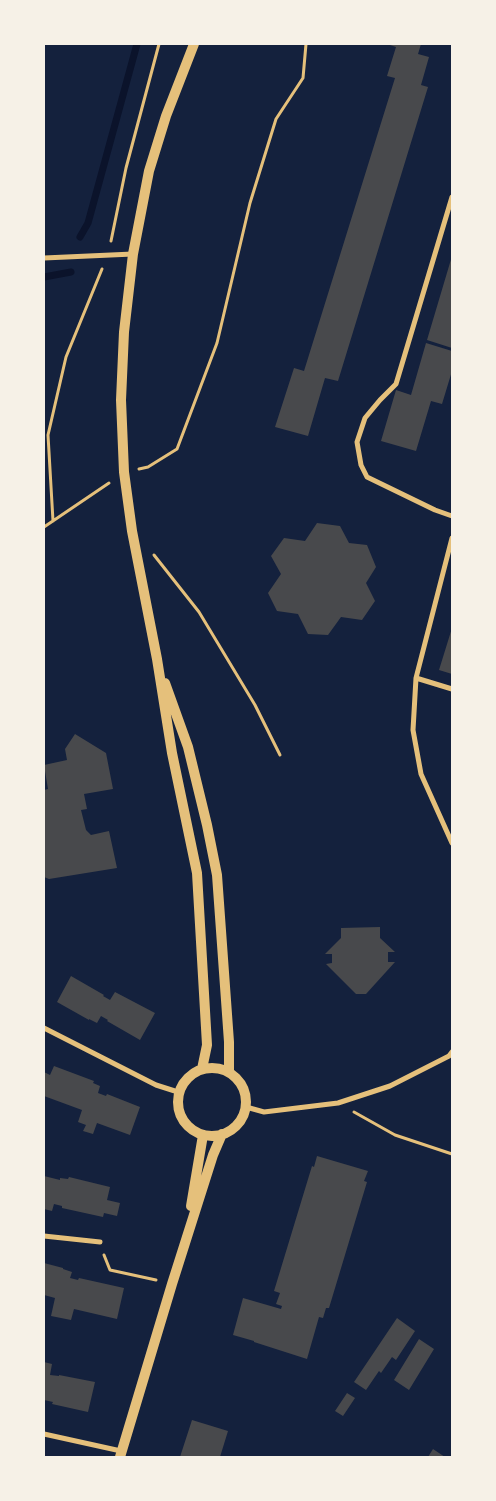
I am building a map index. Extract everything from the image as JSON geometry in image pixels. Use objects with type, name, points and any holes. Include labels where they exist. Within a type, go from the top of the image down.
[{"type":"main road","points":[[194,44],[166,116],[149,171],[133,254],[124,332],[121,400],[124,472],[132,531],[157,659],[172,753],[197,873],[207,1045],[202,1068]]},
{"type":"main road","points":[[157,659],[188,748],[217,875],[229,1042],[229,1072]]},
{"type":"main road","points":[[216,1067],[229,1072],[237,1078],[243,1087],[246,1097],[246,1108],[243,1116],[231,1130],[222,1134],[203,1135],[193,1130],[179,1114],[178,1092],[183,1082],[191,1074],[202,1068],[216,1067]]},
{"type":"main road","points":[[121,1454],[172,1284],[213,1155],[222,1134]]},
{"type":"main road","points":[[185,1244],[203,1135]]},
{"type":"street","points":[[452,197],[396,384],[365,418],[357,442],[361,466],[367,478],[452,516]]},
{"type":"street","points":[[44,258],[133,254]]},
{"type":"street","points":[[452,538],[416,678],[413,730],[421,774],[452,843]]},
{"type":"street","points":[[416,678],[452,689]]},
{"type":"street","points":[[44,1028],[156,1085],[178,1092]]},
{"type":"street","points":[[246,1108],[264,1112],[338,1103],[390,1086],[449,1056],[452,1052]]},
{"type":"street","points":[[44,1236],[100,1242]]},
{"type":"street","points":[[44,1434],[121,1454]]},
{"type":"path","points":[[53,521],[48,435],[66,357],[108,255],[126,168],[159,44]]},
{"type":"path","points":[[44,527],[124,472],[148,467],[177,449],[217,343],[250,203],[276,119],[303,78],[306,44]]},
{"type":"path","points":[[132,531],[162,563],[199,612],[255,705],[280,755]]},
{"type":"path","points":[[338,1103],[395,1135],[452,1154]]},
{"type":"path","points":[[100,1242],[110,1270],[172,1284]]},
{"type":"building","points":[[387,44],[421,44],[418,54],[429,57],[421,85],[428,87],[338,381],[325,378],[308,436],[275,427],[294,368],[304,371],[395,78],[387,76],[396,47]]},
{"type":"building","points":[[452,256],[452,348],[427,340]]},
{"type":"building","points":[[426,343],[452,351],[452,371],[442,404],[431,401],[416,451],[381,441],[396,390],[411,395]]},
{"type":"building","points":[[317,523],[340,526],[349,543],[367,545],[376,567],[366,583],[375,601],[362,620],[341,617],[328,635],[308,634],[298,614],[277,611],[268,593],[281,574],[271,556],[284,538],[305,541]]},
{"type":"building","points":[[452,628],[452,674],[439,670]]},
{"type":"building","points":[[75,734],[106,753],[113,789],[84,794],[87,809],[81,810],[86,830],[91,835],[109,831],[117,868],[49,879],[44,877],[44,790],[48,789],[44,765],[67,760],[65,749]]},
{"type":"building","points":[[380,927],[380,938],[395,952],[388,952],[388,962],[395,962],[366,994],[356,994],[326,964],[332,963],[332,954],[325,954],[341,938],[341,928]]},
{"type":"building","points":[[71,976],[110,1000],[115,992],[155,1013],[140,1040],[101,1016],[97,1023],[57,1002]]},
{"type":"building","points":[[54,1066],[94,1081],[93,1083],[100,1086],[98,1093],[106,1096],[107,1094],[140,1107],[130,1135],[97,1123],[93,1134],[83,1131],[86,1125],[78,1122],[82,1110],[44,1096],[44,1072],[50,1075]]},
{"type":"building","points":[[317,1156],[368,1171],[364,1181],[367,1182],[329,1308],[326,1308],[323,1318],[319,1317],[307,1359],[233,1335],[243,1298],[281,1309],[282,1306],[276,1304],[280,1293],[274,1291],[312,1166],[314,1167]]},
{"type":"building","points":[[44,1176],[60,1180],[60,1178],[68,1179],[69,1177],[110,1187],[107,1200],[120,1203],[117,1216],[104,1213],[103,1217],[62,1208],[62,1206],[54,1204],[52,1211],[44,1209]]},
{"type":"building","points":[[44,1263],[72,1272],[70,1278],[78,1280],[79,1278],[124,1288],[117,1319],[74,1309],[71,1320],[51,1316],[55,1298],[44,1295]]},
{"type":"building","points":[[397,1318],[415,1331],[396,1360],[392,1357],[381,1373],[379,1371],[366,1390],[354,1382]]},
{"type":"building","points":[[419,1339],[434,1349],[409,1390],[394,1380]]},
{"type":"building","points":[[44,1362],[52,1364],[50,1375],[95,1382],[88,1412],[52,1404],[53,1402],[44,1400]]},
{"type":"building","points":[[347,1393],[355,1398],[343,1416],[335,1411]]},
{"type":"building","points":[[192,1420],[228,1431],[220,1457],[180,1457]]},
{"type":"building","points":[[433,1449],[445,1457],[428,1457]]},
{"type":"waterway","points":[[80,237],[88,223],[137,44]]},
{"type":"waterway","points":[[44,277],[71,272]]}]
